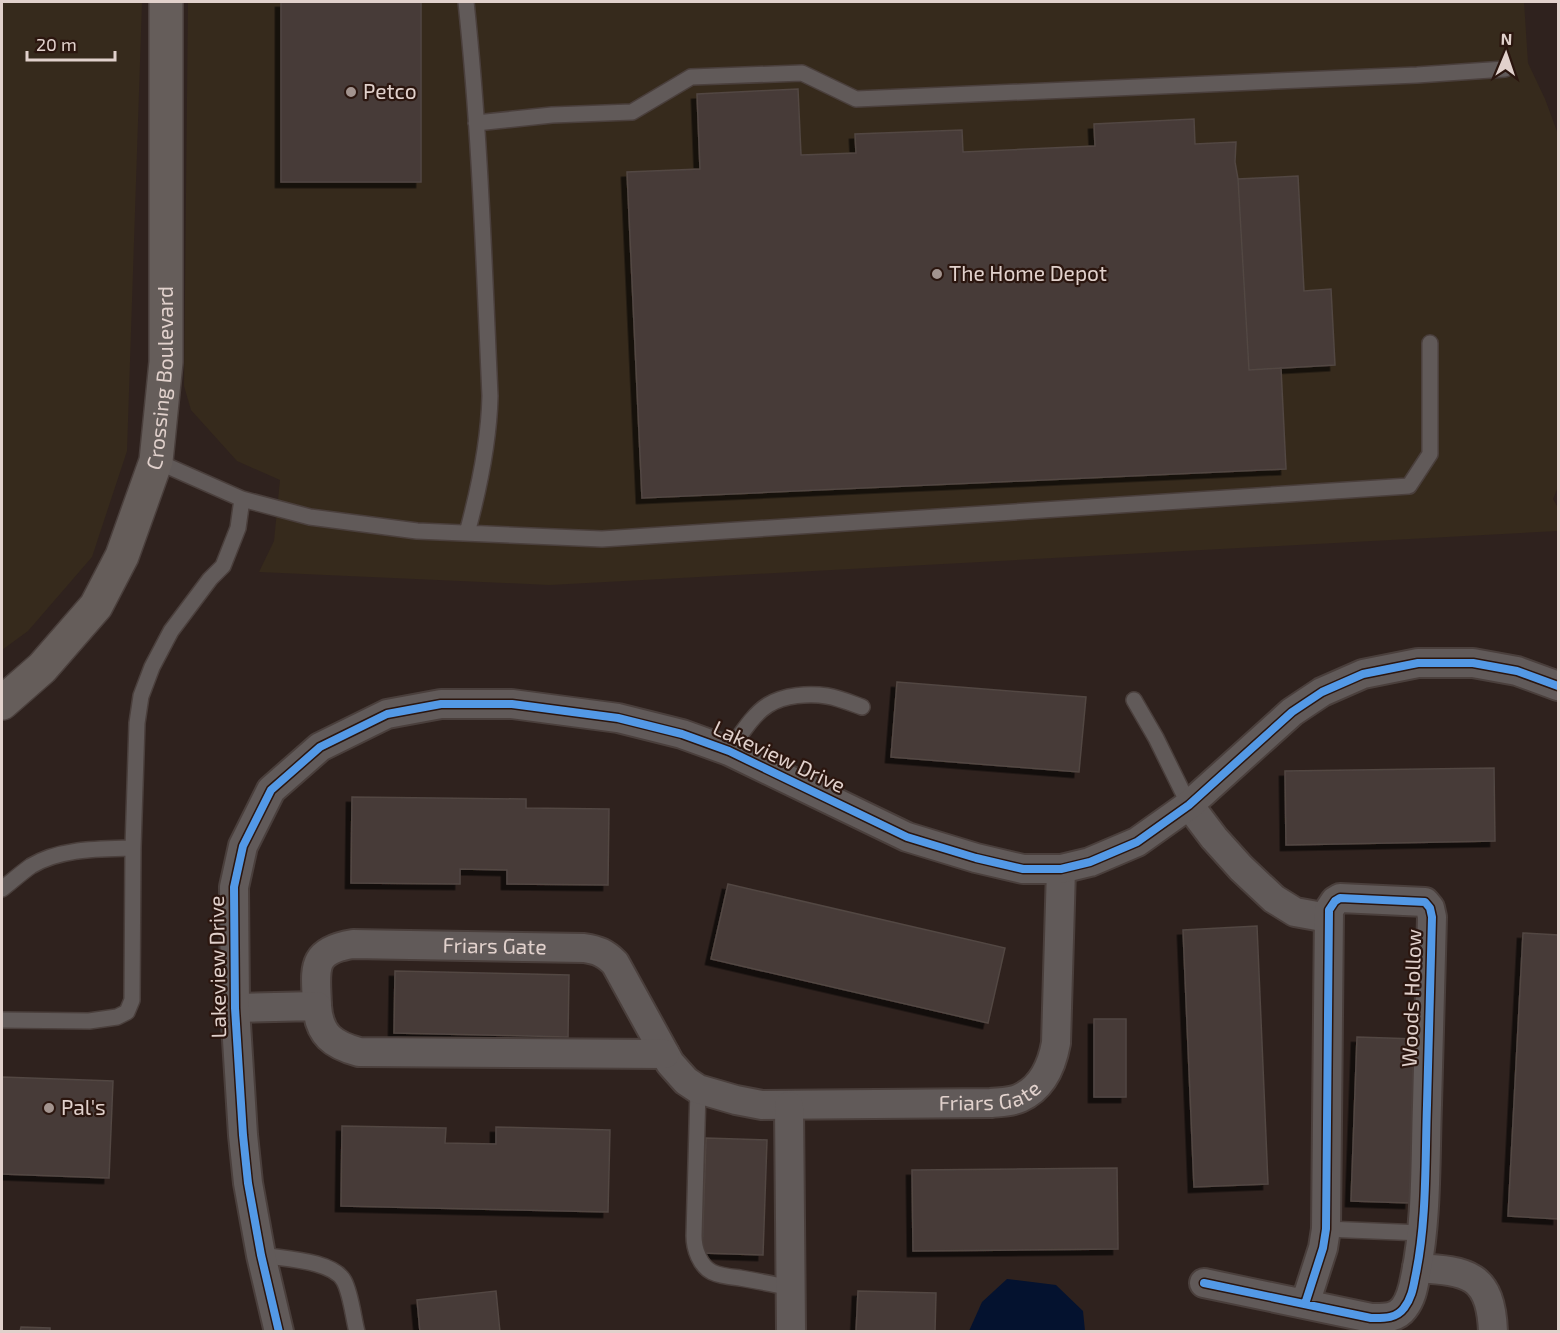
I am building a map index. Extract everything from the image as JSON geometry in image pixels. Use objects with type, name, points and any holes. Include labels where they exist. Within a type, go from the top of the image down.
[{"type":"street","name":"Crossing Boulevard","points":[[2,703],[42,668],[96,606],[122,555],[156,461],[166,362],[166,2]]},
{"type":"street","name":"Lakeview Drive","points":[[279,1332],[261,1255],[248,1183],[243,1135],[235,1008],[234,887],[243,846],[271,790],[320,747],[387,714],[441,704],[512,704],[618,718],[682,734],[729,751],[907,837],[976,858],[1023,869],[1061,869],[1090,862],[1137,842],[1189,805],[1292,712],[1322,692],[1363,674],[1418,663],[1473,663],[1517,671],[1558,686]]},
{"type":"street","points":[[1189,805],[1241,868],[1274,899],[1295,912],[1328,918],[1326,1229],[1323,1248],[1305,1304]]},
{"type":"street","name":"Friars Gate","points":[[665,1054],[359,1053],[333,1042],[324,1032],[318,1018],[317,1006],[316,974],[319,961],[326,951],[338,946],[353,944],[596,950],[607,955],[615,963],[665,1054],[686,1081],[698,1089],[754,1104],[789,1106],[991,1103],[1018,1099],[1027,1094],[1047,1072],[1053,1059],[1056,1043],[1061,869]]},
{"type":"street","name":"Woods Hollow","points":[[1204,1283],[1371,1318],[1395,1316],[1403,1310],[1409,1299],[1417,1268],[1422,1233],[1432,917],[1430,908],[1421,901],[1340,898],[1332,904],[1328,918]]},
{"type":"street","points":[[235,1008],[317,1006]]},
{"type":"street","points":[[789,1106],[791,1332]]},
{"type":"street","points":[[1417,1268],[1459,1272],[1480,1285],[1490,1305],[1493,1332]]},
{"type":"lane","points":[[466,2],[472,52],[483,232],[490,396],[476,500],[467,533]]},
{"type":"lane","points":[[476,123],[552,115],[632,112],[691,77],[802,72],[856,99],[1417,75],[1505,69]]},
{"type":"lane","points":[[156,461],[242,499],[310,517],[417,531],[602,539],[1409,486],[1430,454],[1430,343]]},
{"type":"lane","points":[[2,1020],[89,1021],[117,1017],[127,1012],[132,1000],[133,985],[133,848],[137,723],[141,696],[152,667],[171,631],[210,579],[223,566],[238,528],[242,499]]},
{"type":"lane","points":[[729,751],[767,705],[783,698],[803,695],[826,696],[862,707]]},
{"type":"lane","points":[[1134,700],[1156,738],[1189,805]]},
{"type":"lane","points":[[2,889],[33,865],[57,856],[87,849],[133,848]]},
{"type":"lane","points":[[698,1089],[694,1246],[699,1257],[712,1272],[790,1287]]},
{"type":"lane","points":[[1326,1229],[1422,1233]]},
{"type":"lane","points":[[261,1255],[318,1264],[338,1272],[348,1292],[357,1332]]},
{"type":"shaded area","points":[[2,2],[142,2],[127,451],[92,557],[28,631],[2,650]]},
{"type":"shaded area","points":[[188,2],[1524,2],[1528,63],[1558,134],[1558,487],[1553,499],[1558,508],[1558,531],[550,585],[259,572],[274,541],[280,480],[237,461],[191,410],[184,386]]},
{"type":"water","points":[[1007,1279],[1056,1285],[1083,1311],[1085,1331],[969,1331],[982,1302]]},
{"type":"building","name":"Petco","points":[[281,2],[421,2],[421,182],[281,182]]},
{"type":"building","name":"The Home Depot","points":[[798,89],[801,155],[856,153],[855,134],[962,130],[963,152],[1095,146],[1094,124],[1194,119],[1195,144],[1236,142],[1235,162],[1238,179],[1249,370],[1281,368],[1286,469],[642,498],[627,172],[700,169],[697,94]]},
{"type":"building","points":[[1298,176],[1304,291],[1331,289],[1335,365],[1249,370],[1238,179]]},
{"type":"building","points":[[897,682],[1086,697],[1079,772],[891,757]]},
{"type":"building","points":[[1494,768],[1495,841],[1286,845],[1285,771]]},
{"type":"building","points":[[352,797],[526,799],[526,808],[609,809],[608,885],[507,884],[507,870],[460,869],[460,884],[351,883]]},
{"type":"building","points":[[728,884],[1005,948],[988,1023],[711,959]]},
{"type":"building","points":[[1257,926],[1268,1184],[1194,1187],[1183,930]]},
{"type":"building","points":[[1523,933],[1558,935],[1558,1219],[1508,1216]]},
{"type":"building","points":[[395,971],[569,975],[568,1037],[394,1033]]},
{"type":"building","points":[[1094,1019],[1126,1019],[1126,1097],[1094,1097]]},
{"type":"building","points":[[1357,1037],[1416,1039],[1410,1203],[1351,1201]]},
{"type":"building","points":[[2,1077],[113,1081],[109,1178],[2,1174]]},
{"type":"building","points":[[342,1126],[446,1128],[445,1143],[496,1144],[496,1127],[610,1130],[608,1212],[341,1206]]},
{"type":"building","points":[[706,1138],[767,1140],[763,1255],[702,1253]]},
{"type":"building","points":[[1117,1168],[1118,1249],[913,1251],[912,1170]]},
{"type":"building","points":[[496,1291],[500,1332],[420,1332],[417,1300]]},
{"type":"building","points":[[858,1291],[936,1293],[935,1332],[856,1332]]},
{"type":"building","points":[[21,1327],[50,1328],[50,1332],[20,1332]]},
{"type":"cycle path","points":[[279,1332],[261,1255],[248,1183],[243,1135],[235,1008],[234,887],[243,846],[271,790],[320,747],[387,714],[441,704],[512,704],[618,718],[682,734],[729,751],[907,837],[976,858],[1023,869],[1061,869],[1090,862],[1137,842],[1189,805],[1292,712],[1322,692],[1363,674],[1418,663],[1473,663],[1517,671],[1558,686]]},
{"type":"cycle path","points":[[1204,1283],[1371,1318],[1393,1316],[1401,1312],[1406,1305],[1412,1290],[1419,1257],[1425,1192],[1432,917],[1430,908],[1425,902],[1340,898],[1329,910],[1326,1229],[1323,1248],[1305,1304]]},
{"type":"place","name":"Petco","points":[[351,92]]},
{"type":"place","name":"The Home Depot","points":[[937,274]]},
{"type":"place","name":"Pal's","points":[[49,1108]]}]
